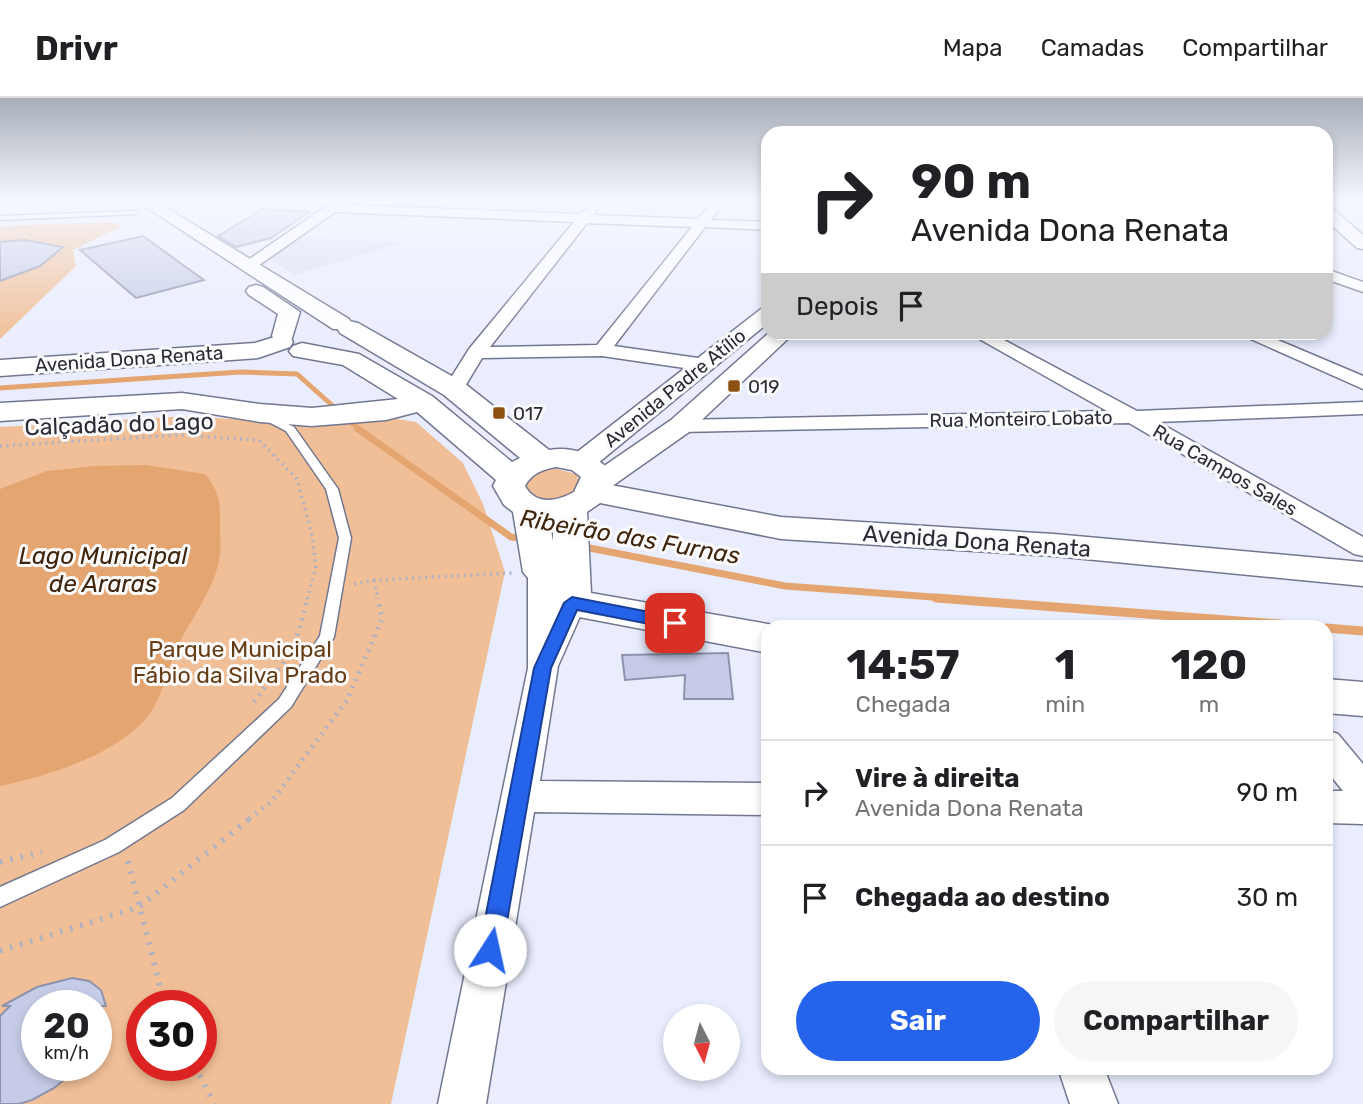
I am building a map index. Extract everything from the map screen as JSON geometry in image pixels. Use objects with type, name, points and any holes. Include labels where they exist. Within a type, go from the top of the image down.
[{"type":"main road","points":[[281,345],[334,345],[348,337],[345,326]]},
{"type":"main road","points":[[345,326],[454,389],[542,460]]},
{"type":"main road","points":[[281,345],[350,359],[422,402],[520,492],[549,509],[586,486]]},
{"type":"main road","name":"Avenida Dona Renata","points":[[0,368],[281,345]]},
{"type":"main road","name":"Avenida Dona Renata","points":[[0,412],[182,401],[260,413],[312,417],[386,411],[422,402]]},
{"type":"main road","points":[[586,486],[556,458],[542,460],[519,470],[520,492],[541,572],[572,603],[761,637]]},
{"type":"main road","points":[[572,603],[586,486]]},
{"type":"main road","name":"Avenida Dona Renata","points":[[586,486],[781,528],[1054,545],[1363,574]]},
{"type":"main road","points":[[1333,697],[1363,699]]},
{"type":"street","points":[[192,248],[289,312],[281,345]]},
{"type":"street","points":[[222,248],[345,326]]},
{"type":"street","points":[[250,265],[274,248]]},
{"type":"street","points":[[454,389],[477,353],[560,248]]},
{"type":"street","points":[[602,350],[681,248]]},
{"type":"street","points":[[1333,277],[1363,288]]},
{"type":"street","points":[[1333,289],[1363,288]]},
{"type":"street","name":"Avenida Padre Atílio","points":[[586,486],[629,425],[761,319]]},
{"type":"street","name":"Avenida Padre Atílio","points":[[586,486],[680,426],[776,340]]},
{"type":"street","name":"Rua Campos Sales","points":[[990,340],[1133,417],[1363,548]]},
{"type":"street","points":[[1262,340],[1363,383]]},
{"type":"street","points":[[477,353],[602,350],[705,365]]},
{"type":"street","name":"Rua Monteiro Lobato","points":[[680,426],[1133,417],[1363,408]]},
{"type":"street","points":[[629,425],[680,426]]},
{"type":"street","points":[[463,1104],[542,668],[541,572]]},
{"type":"street","points":[[542,668],[572,603]]},
{"type":"street","points":[[1333,753],[1363,790]]},
{"type":"street","points":[[518,796],[761,799]]},
{"type":"street","points":[[1333,807],[1363,808]]},
{"type":"street","points":[[1084,1075],[1094,1104]]},
{"type":"lane","points":[[0,897],[122,840],[178,804],[285,703],[327,637],[345,538],[332,489],[290,429],[260,413]]},
{"type":"path","name":"Calçadão do Lago","points":[[0,446],[178,435],[259,440],[297,479],[312,535],[316,568],[312,591],[293,650],[246,713]]},
{"type":"path","points":[[336,587],[374,580],[541,572]]},
{"type":"path","points":[[0,951],[139,906],[272,801],[347,700],[382,619],[374,580]]},
{"type":"path","points":[[122,840],[161,990]]},
{"type":"path","points":[[0,862],[44,852]]},
{"type":"path","points":[[202,1081],[214,1104]]},
{"type":"shaded area","points":[[284,248],[385,248],[294,275],[270,259]]},
{"type":"green space","points":[[0,248],[77,248],[73,250],[76,266],[0,339]]},
{"type":"green space","name":"Parque Municipal Fábio da Silva Prado","points":[[189,416],[315,425],[397,419],[416,422],[463,463],[483,504],[505,572],[391,1104],[0,1104],[0,427]]},
{"type":"green space","points":[[553,468],[576,474],[581,483],[569,495],[553,500],[544,500],[530,493],[525,486],[530,477]]},
{"type":"water","name":"Lago Municipal de Araras","points":[[146,465],[205,474],[213,485],[220,509],[220,551],[214,579],[177,647],[154,707],[141,724],[111,747],[75,764],[0,786],[0,489],[47,471],[94,466]]},
{"type":"building","points":[[0,248],[62,248],[40,266],[0,281]]},
{"type":"building","points":[[160,248],[204,280],[136,298],[80,250]]},
{"type":"building","points":[[728,653],[733,699],[684,699],[685,675],[625,680],[622,655]]},
{"type":"building","points":[[72,978],[89,981],[101,990],[31,990]]},
{"type":"building","points":[[21,996],[21,1081],[63,1081],[32,1100],[19,1104],[0,1104],[0,1016],[10,1006],[2,1006]]},
{"type":"waterway","name":"Ribeirão das Furnas","points":[[0,388],[240,372],[297,374],[361,431]]},
{"type":"waterway","name":"Ribeirão das Furnas","points":[[358,429],[511,537],[528,539]]},
{"type":"waterway","name":"Ribeirão das Furnas","points":[[579,546],[785,586],[959,599]]},
{"type":"waterway","name":"Ribeirão das Furnas","points":[[936,598],[1226,620]]},
{"type":"waterway","name":"Ribeirão das Furnas","points":[[1333,629],[1363,631]]},
{"type":"place","name":"019","points":[[734,386]]},
{"type":"place","name":"017","points":[[499,413]]},
{"type":"route","points":[[490,950],[542,668],[572,603],[675,623]]}]
